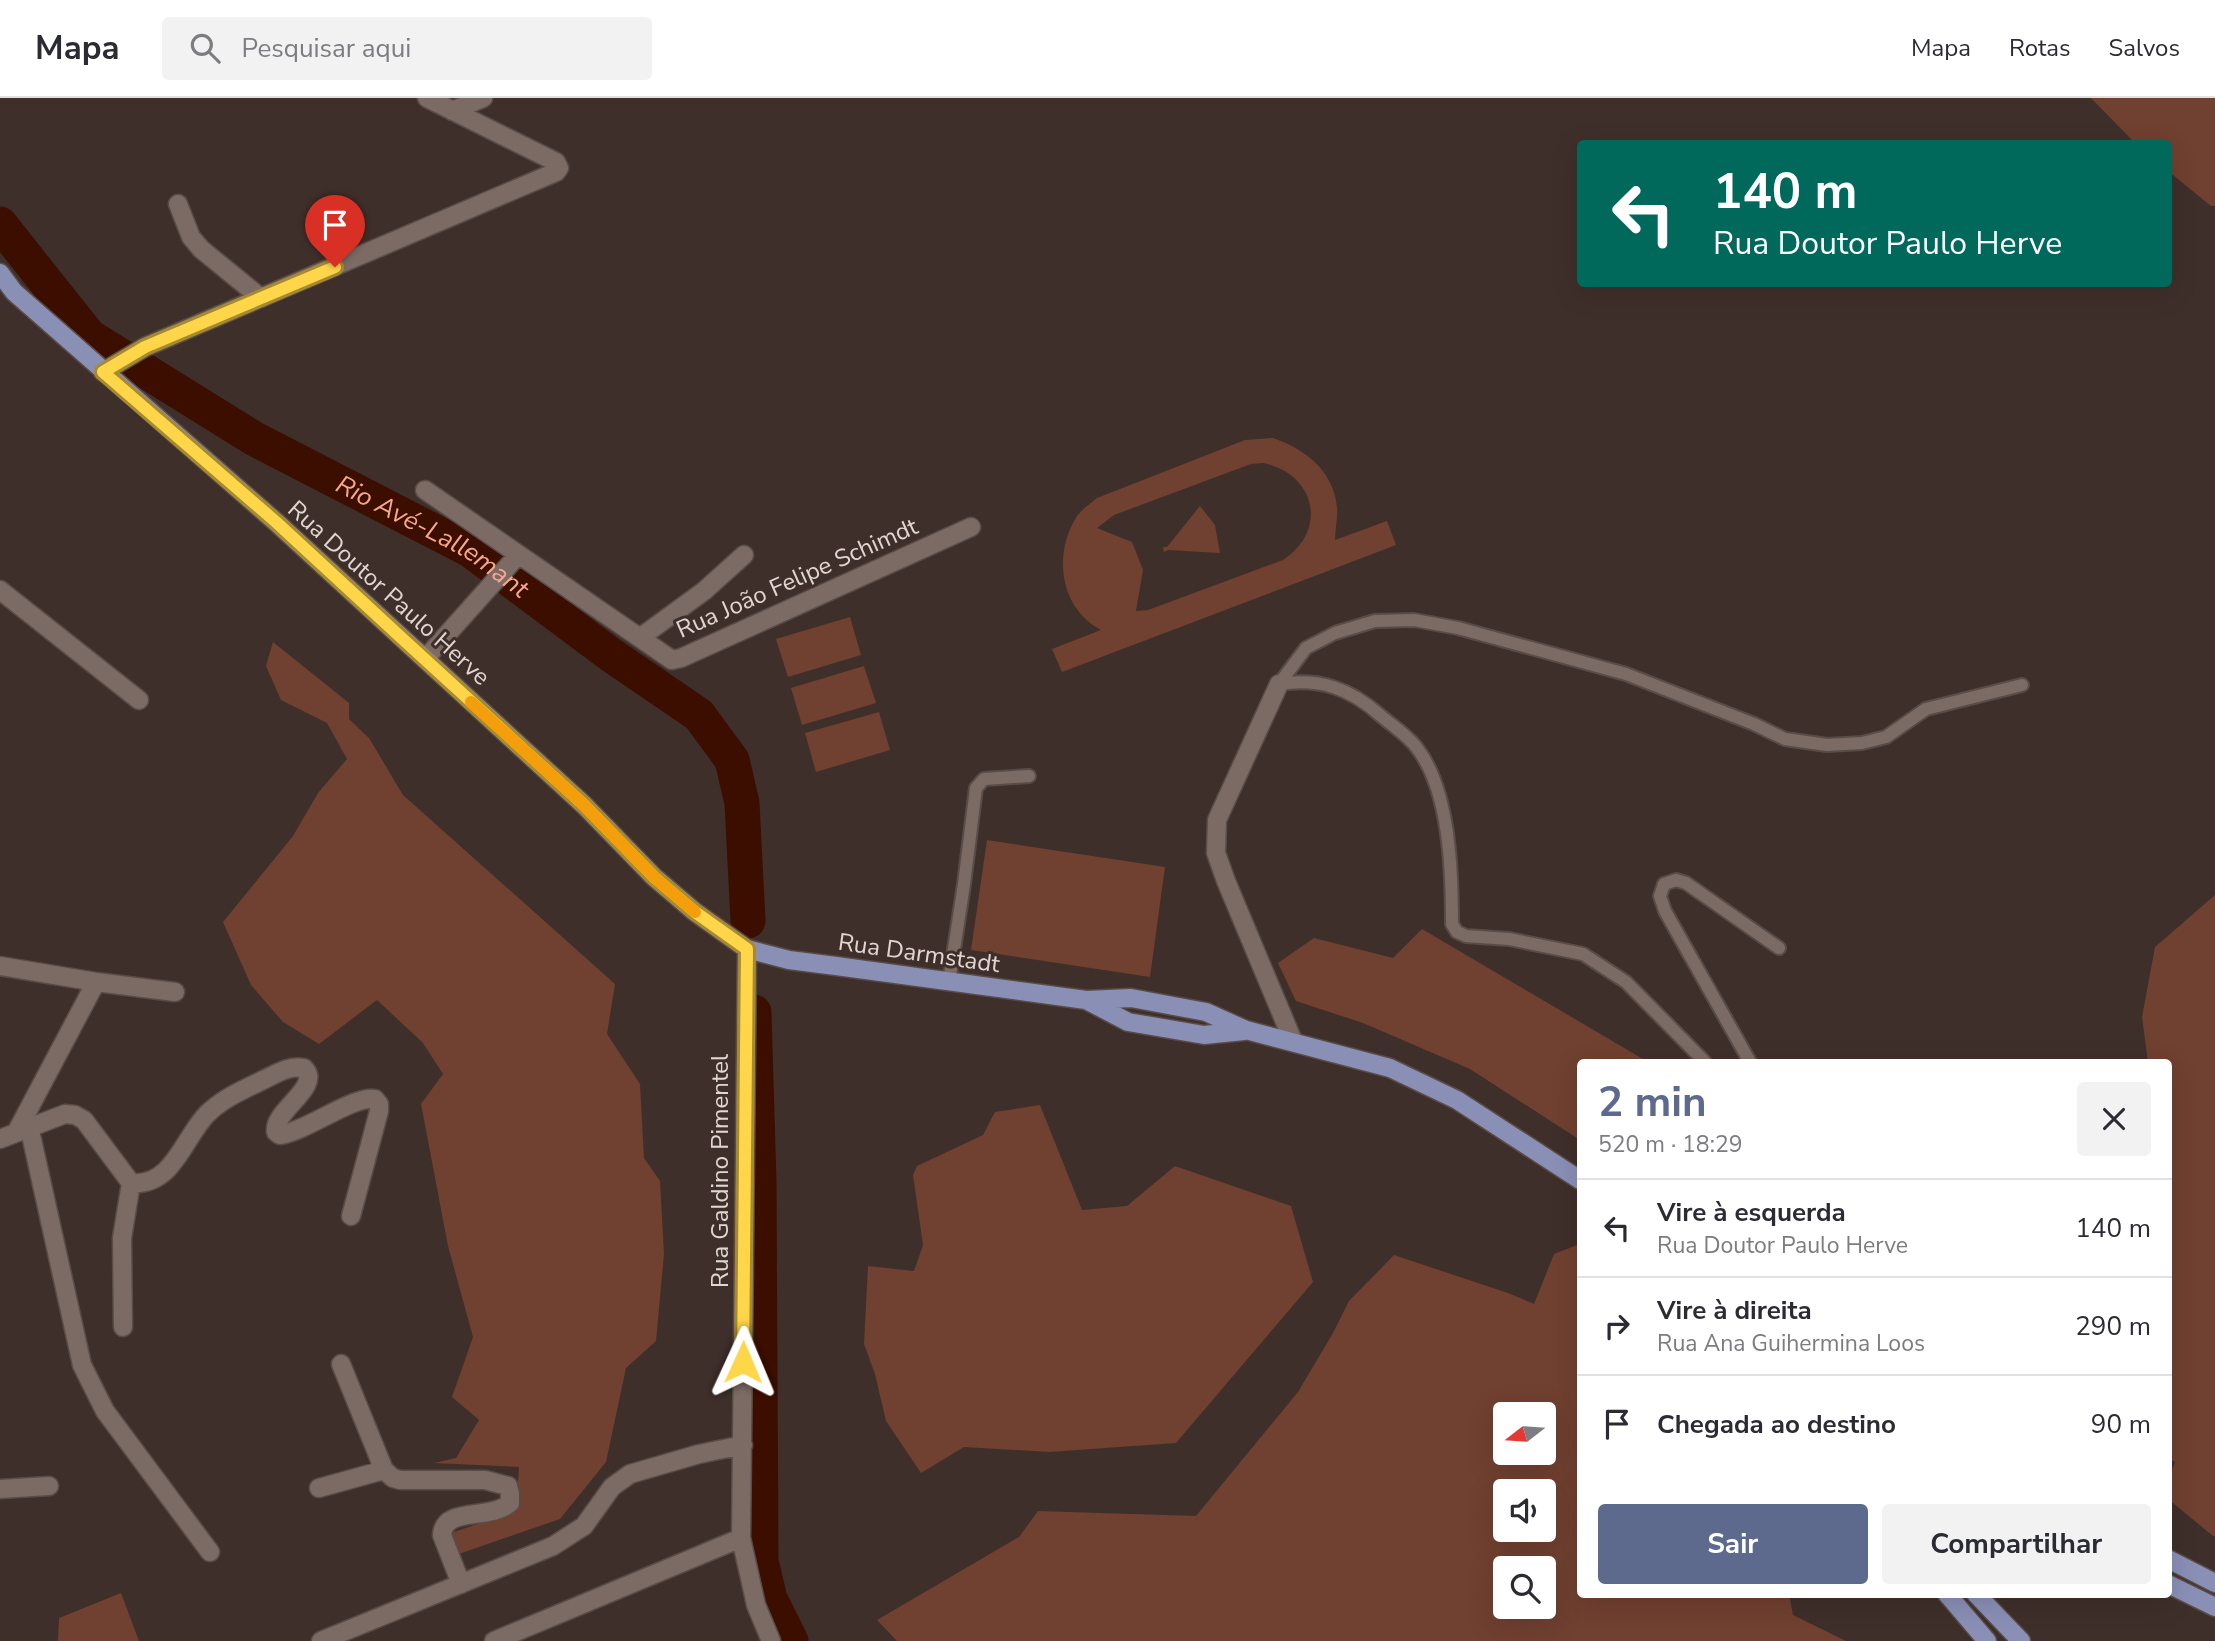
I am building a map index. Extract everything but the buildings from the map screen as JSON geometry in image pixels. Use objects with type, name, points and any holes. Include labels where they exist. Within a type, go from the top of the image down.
[{"type":"main road","name":"Rua Doutor Paulo Herve","points":[[0,273],[15,292],[111,368],[584,805],[654,877],[695,912],[747,949]]},
{"type":"main road","name":"Rua Darmstadt","points":[[747,949],[789,960],[1086,1000],[1128,1022],[1205,1035],[1246,1030],[1293,1041],[1390,1068],[1457,1100],[1577,1178]]},
{"type":"main road","points":[[2172,1561],[2215,1583]]},
{"type":"main road","points":[[2172,1586],[2215,1607]]},
{"type":"main road","points":[[1950,1598],[1987,1641]]},
{"type":"main road","points":[[1980,1598],[2021,1641]]},
{"type":"street","points":[[111,368],[145,347],[556,172],[556,162],[427,98]]},
{"type":"street","points":[[452,111],[483,98]]},
{"type":"street","points":[[178,204],[191,237],[201,249],[261,298]]},
{"type":"street","name":"Rua João Felipe Schimdt","points":[[425,490],[514,559],[672,660],[971,527]]},
{"type":"street","points":[[641,638],[704,591],[744,555]]},
{"type":"street","points":[[425,659],[514,559]]},
{"type":"street","points":[[0,590],[139,700]]},
{"type":"street","points":[[1279,684],[1217,820],[1216,853],[1293,1041]]},
{"type":"street","name":"Rua Galdino Pimentel","points":[[747,949],[741,1538],[756,1605],[771,1641]]},
{"type":"street","points":[[0,966],[175,992]]},
{"type":"street","points":[[96,982],[23,1129],[82,1365],[105,1411],[210,1552]]},
{"type":"street","points":[[131,1183],[143,1184],[155,1179],[171,1165],[205,1116],[222,1100],[289,1068],[298,1067],[308,1072],[309,1078],[306,1086],[276,1122],[276,1132],[280,1135],[296,1131],[362,1100],[375,1099],[379,1104],[351,1216]]},
{"type":"street","points":[[0,1139],[65,1114],[75,1115],[84,1121],[131,1183],[122,1238],[123,1326]]},
{"type":"street","points":[[341,1364],[384,1470],[393,1478],[485,1480],[508,1486],[509,1503],[503,1509],[456,1517],[448,1520],[443,1527],[442,1535],[461,1584]]},
{"type":"street","points":[[321,1641],[553,1546],[583,1527],[612,1487],[629,1474],[699,1454],[743,1445]]},
{"type":"street","points":[[320,1488],[384,1470]]},
{"type":"street","points":[[0,1489],[49,1486]]},
{"type":"street","points":[[494,1641],[741,1538]]},
{"type":"lane","points":[[1279,684],[1306,648],[1335,634],[1375,621],[1414,620],[1458,628],[1626,674],[1754,724],[1785,739],[1827,745],[1862,743],[1886,737],[1926,709],[2022,685]]},
{"type":"lane","points":[[1279,684],[1302,681],[1335,686],[1367,704],[1417,748],[1437,787],[1450,844],[1452,924],[1457,932],[1466,936],[1509,939],[1583,954],[1626,982],[1702,1059]]},
{"type":"lane","points":[[949,982],[976,788],[984,779],[1028,776]]},
{"type":"lane","points":[[1748,1059],[1665,911],[1660,896],[1664,884],[1676,880],[1686,883],[1779,948]]},
{"type":"shaded area","points":[[2091,98],[2215,98],[2215,206],[2211,206],[2172,174],[2172,140],[2132,140]]},
{"type":"shaded area","points":[[1273,438],[1296,448],[1316,463],[1330,482],[1334,494],[1337,511],[1335,540],[1387,521],[1396,545],[1062,672],[1052,649],[1101,630],[1076,608],[1064,579],[1065,546],[1077,516],[1097,498],[1245,440]],"holes":[[[1263,463],[1281,469],[1295,478],[1310,504],[1311,519],[1307,534],[1297,548],[1283,560],[1148,610],[1136,611],[1143,570],[1132,542],[1097,528],[1114,515],[1251,464]]]},
{"type":"shaded area","points":[[1200,506],[1215,525],[1220,553],[1164,552],[1163,547],[1167,547]]},
{"type":"shaded area","points":[[850,617],[861,655],[788,677],[776,639]]},
{"type":"shaded area","points":[[273,642],[349,703],[349,719],[369,738],[403,795],[615,984],[607,1034],[640,1084],[644,1158],[660,1181],[664,1254],[656,1341],[626,1368],[606,1462],[560,1519],[456,1555],[451,1533],[516,1511],[519,1467],[434,1463],[456,1458],[479,1420],[452,1397],[473,1337],[448,1246],[421,1104],[443,1074],[423,1043],[377,1000],[319,1044],[283,1022],[251,985],[223,922],[293,836],[318,793],[347,759],[327,723],[281,700],[266,666]]},
{"type":"shaded area","points":[[864,666],[876,703],[802,725],[791,688]]},
{"type":"shaded area","points":[[879,712],[890,750],[816,772],[805,733]]},
{"type":"shaded area","points":[[987,840],[1165,867],[1150,977],[971,950]]},
{"type":"shaded area","points":[[2215,895],[2215,1536],[2172,1502],[2172,1470],[2175,1462],[2172,1460],[2172,1059],[2148,1059],[2142,1017],[2155,947]]},
{"type":"shaded area","points":[[1422,929],[1643,1059],[1577,1059],[1577,1138],[1470,1069],[1363,1023],[1296,1001],[1278,963],[1314,938],[1393,958]]},
{"type":"shaded area","points":[[1040,1105],[1082,1210],[1127,1206],[1175,1166],[1291,1206],[1313,1282],[1176,1443],[1049,1452],[964,1447],[921,1473],[886,1421],[875,1374],[864,1344],[868,1266],[914,1271],[923,1245],[913,1175],[917,1166],[983,1135],[995,1112]]},
{"type":"shaded area","points":[[1577,1245],[1577,1598],[1790,1598],[1793,1615],[1846,1641],[897,1641],[877,1620],[1019,1537],[1038,1511],[1196,1516],[1298,1392],[1349,1301],[1394,1255],[1534,1304],[1554,1254]]},
{"type":"shaded area","points":[[121,1593],[139,1641],[58,1641],[59,1618]]},
{"type":"waterway","name":"Rio Avé‐Lallemant","points":[[0,224],[89,336],[253,438],[470,550],[611,655],[699,715],[732,760],[742,803],[748,921]]},
{"type":"waterway","name":"Rio Avé‐Lallemant","points":[[754,1012],[759,1182],[761,1561],[770,1599],[791,1641]]},
{"type":"slow traffic","points":[[471,702],[584,805],[654,877],[695,912]]},
{"type":"route","points":[[335,267],[145,347],[103,372],[276,522],[584,805],[654,877],[695,912],[747,949],[743,1362]]}]
